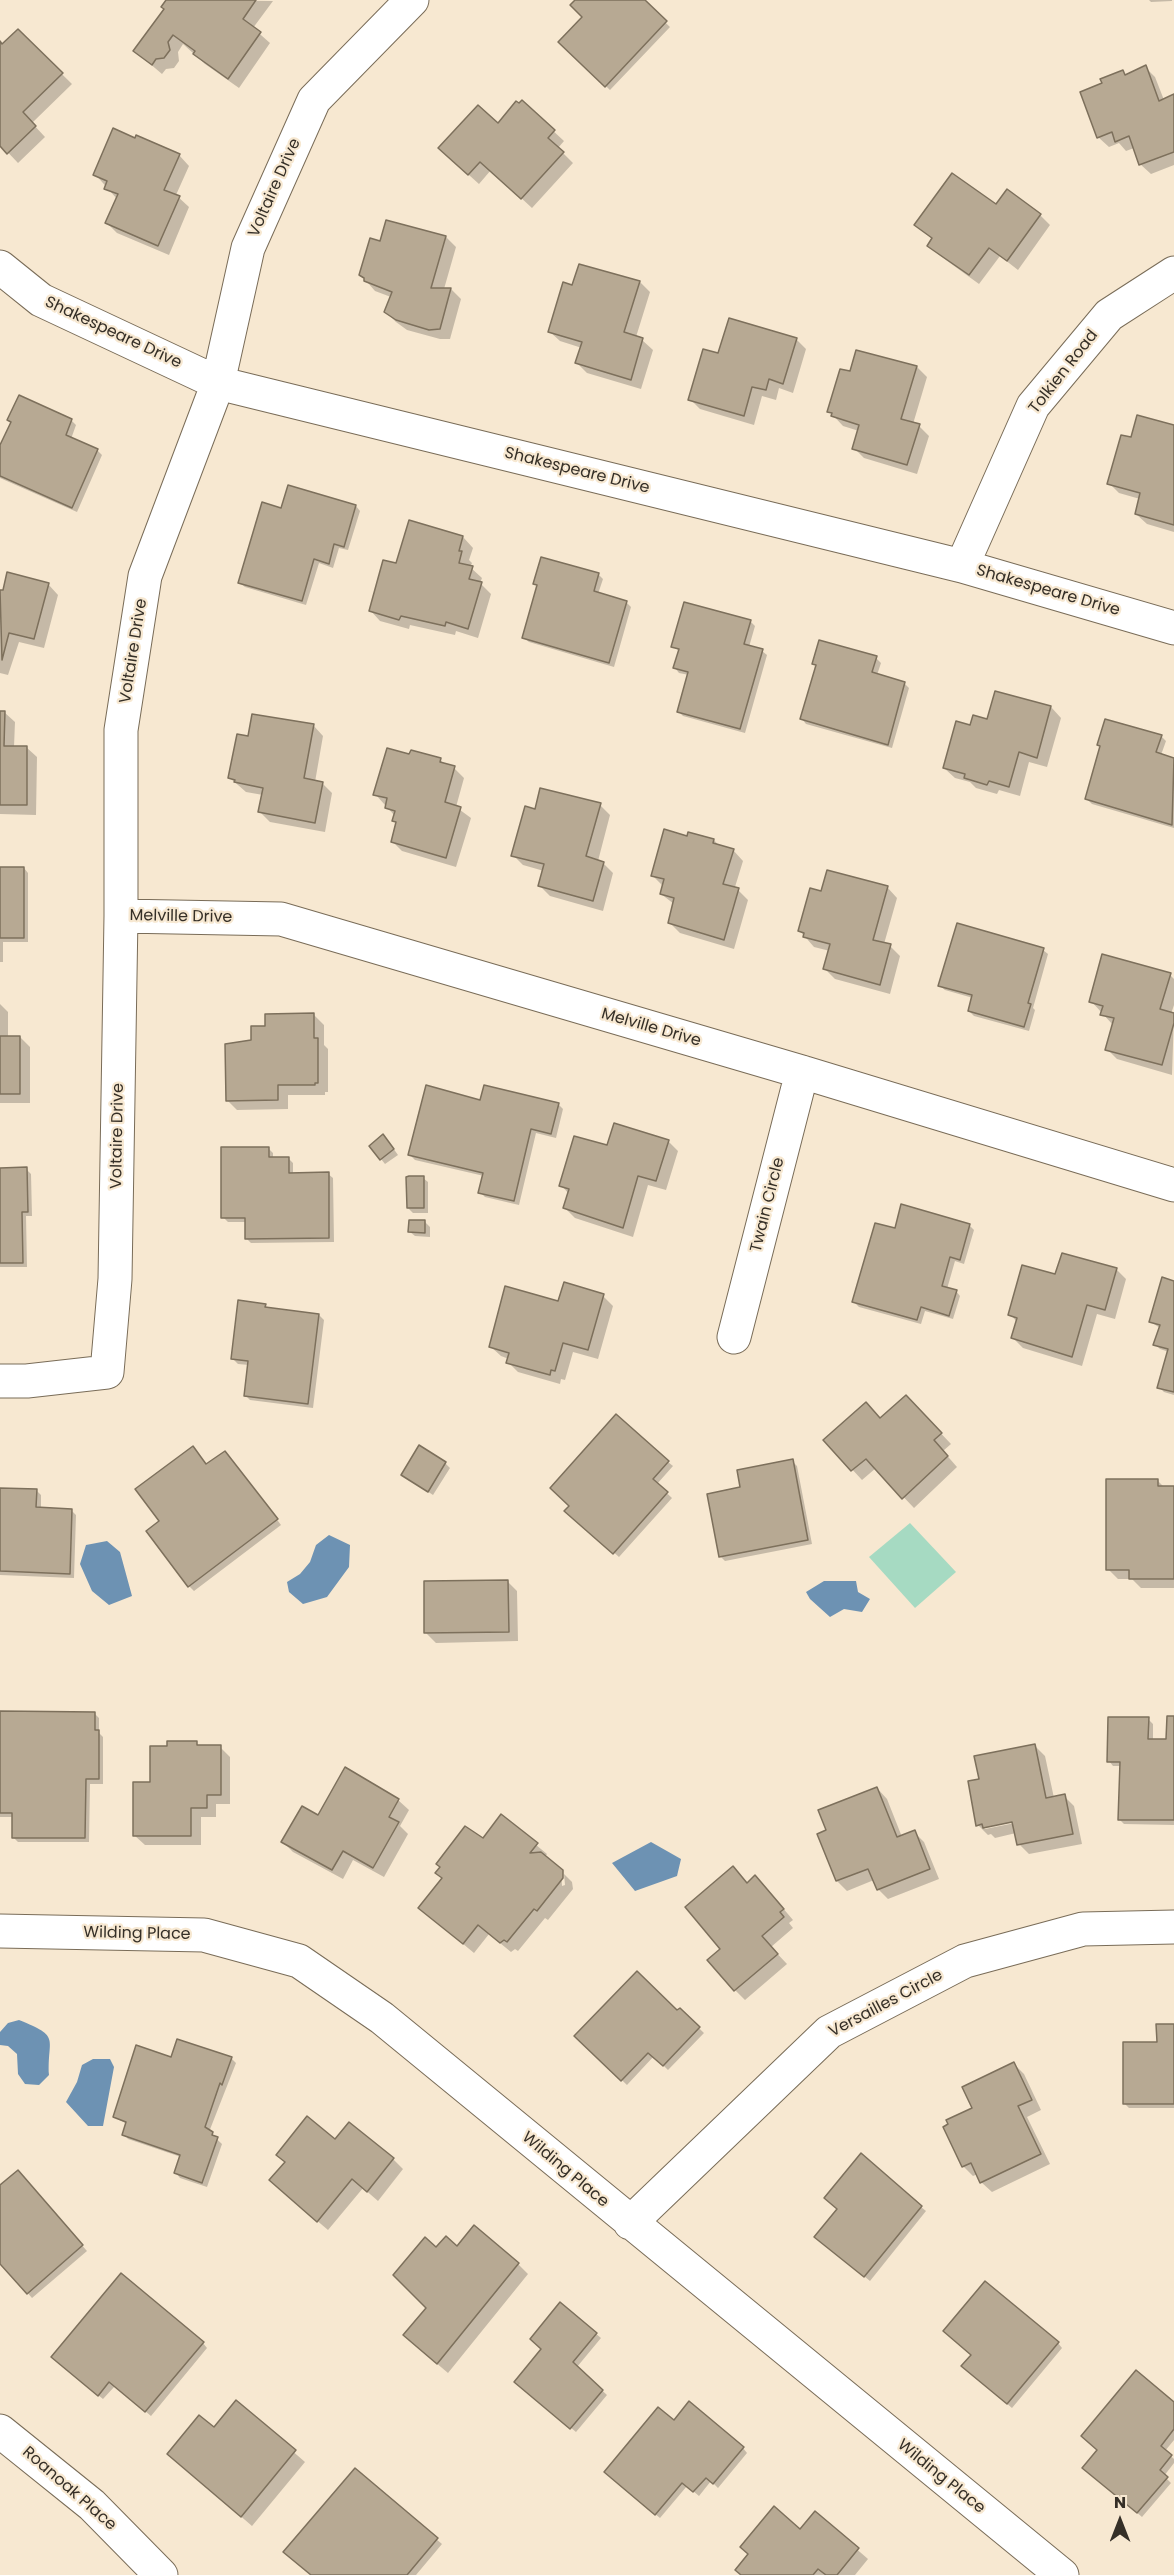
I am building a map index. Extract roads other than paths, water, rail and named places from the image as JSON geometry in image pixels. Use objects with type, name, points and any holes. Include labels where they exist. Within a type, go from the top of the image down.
[{"type":"street","name":"Voltaire Drive","points":[[0,1381],[27,1381],[106,1372],[115,1279],[121,916],[121,730],[145,576],[218,382],[248,248],[314,100],[412,0]]},
{"type":"street","name":"Shakespeare Drive","points":[[0,267],[41,300],[218,382],[962,567],[1174,628]]},
{"type":"street","name":"Tolkien Road","points":[[962,567],[1033,406],[1109,315],[1174,273]]},
{"type":"street","name":"Melville Drive","points":[[121,916],[281,919],[802,1072],[1174,1185]]},
{"type":"street","name":"Twain Circle","points":[[734,1337],[802,1072]]},
{"type":"street","name":"Versailles Circle","points":[[630,2223],[829,2032],[965,1961],[1083,1929],[1174,1927]]},
{"type":"street","name":"Wilding Place","points":[[0,1931],[204,1935],[299,1961],[382,2018],[1062,2575]]},
{"type":"street","name":"Roanoak Place","points":[[0,2431],[92,2505],[161,2575]]},
{"type":"water","points":[[329,1535],[350,1545],[349,1567],[327,1597],[303,1604],[289,1592],[287,1582],[300,1574],[310,1562],[316,1545]]},
{"type":"water","points":[[107,1541],[120,1552],[132,1596],[109,1605],[92,1591],[80,1564],[86,1545]]},
{"type":"water","points":[[824,1581],[856,1581],[858,1592],[870,1599],[862,1612],[844,1609],[830,1617],[810,1599],[806,1592]]},
{"type":"water","points":[[651,1842],[681,1859],[677,1876],[635,1891],[612,1863]]},
{"type":"water","points":[[19,2020],[42,2031],[49,2040],[49,2075],[39,2085],[25,2084],[18,2074],[17,2054],[8,2046],[0,2045],[0,2032],[8,2023]]},
{"type":"water","points":[[93,2059],[110,2059],[114,2067],[103,2126],[88,2126],[66,2102],[77,2082],[82,2065]]}]
